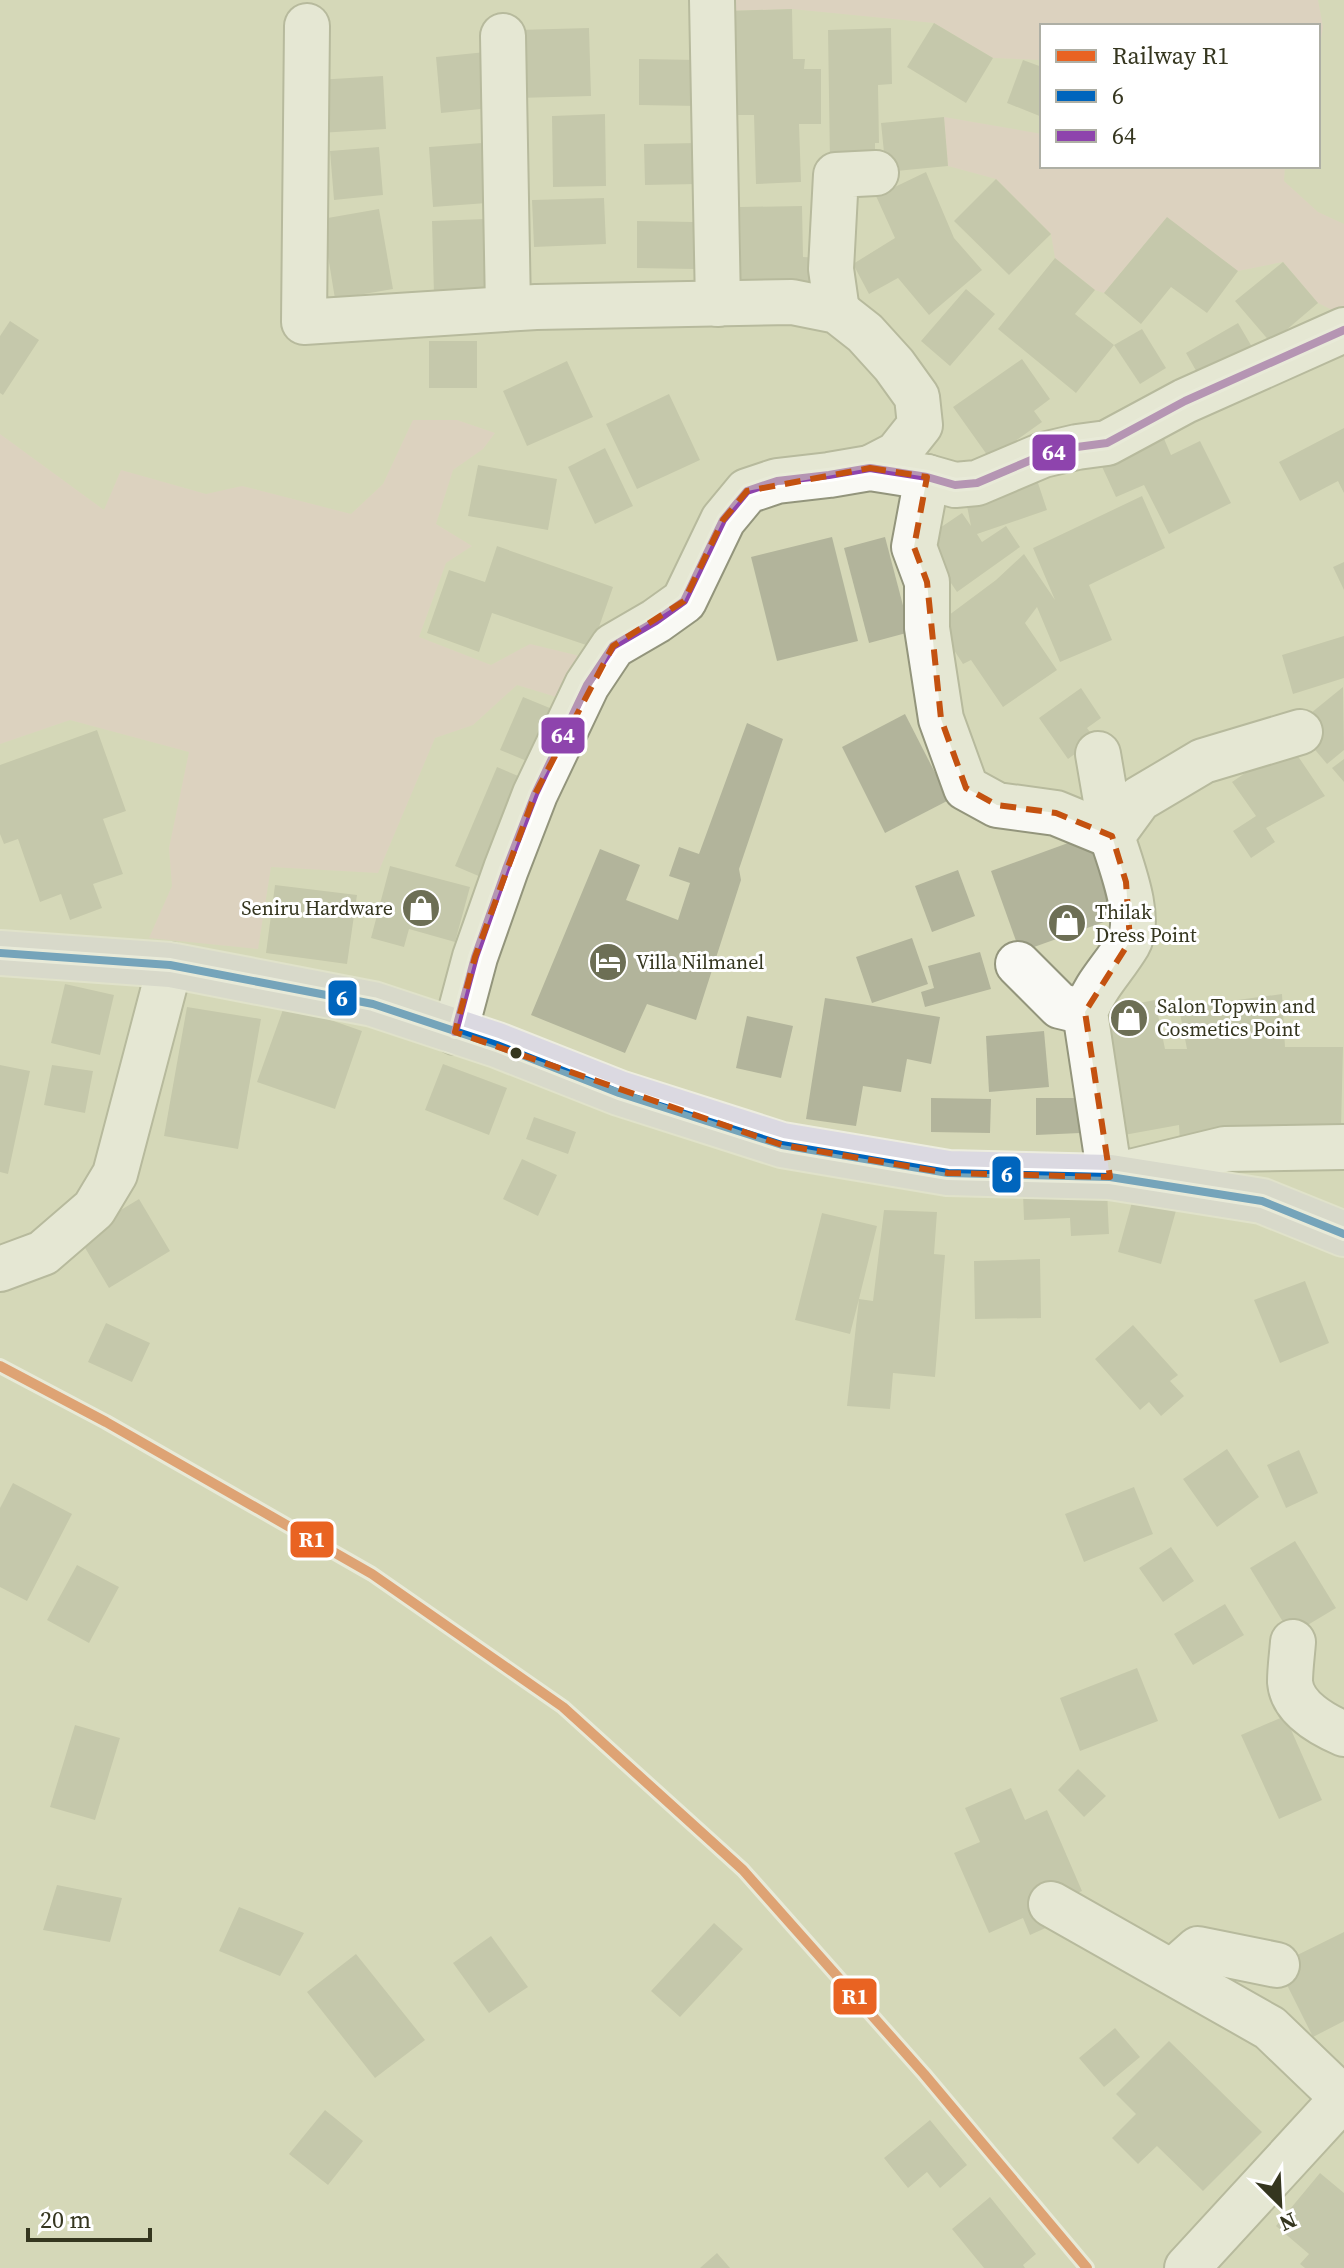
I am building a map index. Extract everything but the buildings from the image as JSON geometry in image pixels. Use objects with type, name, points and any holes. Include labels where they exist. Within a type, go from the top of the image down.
[{"type":"highway","points":[[0,953],[170,965],[373,1004],[619,1093],[782,1145],[948,1173],[1110,1177],[1262,1201],[1344,1234]]},
{"type":"street","points":[[712,0],[718,304]]},
{"type":"street","points":[[307,26],[304,322],[508,308],[792,302],[837,311],[865,333],[917,397],[920,425],[897,454],[870,468],[777,481],[747,491],[723,520],[684,601],[613,646],[587,685],[535,794],[475,957],[455,1032]]},
{"type":"street","points":[[503,36],[508,308]]},
{"type":"street","points":[[837,311],[831,269],[836,175],[876,173]]},
{"type":"street","points":[[837,311],[845,266],[860,228]]},
{"type":"street","points":[[870,468],[955,485],[977,483],[1043,455],[1107,443],[1185,401],[1344,330]]},
{"type":"street","points":[[927,477],[914,547],[927,582],[927,628],[941,719],[966,788],[997,805],[1056,813],[1112,836]]},
{"type":"street","points":[[1112,836],[1139,799],[1203,761],[1300,732]]},
{"type":"street","points":[[1098,754],[1112,836],[1126,882],[1133,920],[1130,941],[1093,991],[1085,1012],[1110,1177],[1225,1149],[1344,1147]]},
{"type":"street","points":[[1018,964],[1060,1006],[1085,1012]]},
{"type":"street","points":[[0,1269],[43,1253],[94,1209],[115,1174],[170,965]]},
{"type":"street","points":[[1293,1642],[1290,1685],[1299,1703],[1322,1724],[1344,1734]]},
{"type":"street","points":[[1051,1904],[1270,2028],[1343,2098],[1187,2268]]},
{"type":"street","points":[[1172,1972],[1198,1949],[1277,1965]]},
{"type":"highlighted area","points":[[870,468],[927,477],[914,547],[927,582],[941,719],[966,788],[997,805],[1056,813],[1112,836],[1126,882],[1130,941],[1085,1012],[1110,1177],[948,1173],[782,1145],[455,1032],[475,957],[535,794],[613,646],[684,601],[723,520],[747,491]]},
{"type":"shaded area","points":[[712,0],[1318,0],[1323,27],[1320,44],[1320,24],[1040,24],[1040,60],[993,58],[934,23],[792,9],[725,11]]},
{"type":"shaded area","points":[[944,117],[1040,134],[1040,168],[1285,168],[1284,181],[1318,212],[1344,224],[1344,316],[1318,303],[1283,262],[1238,271],[1167,218],[1104,293],[1095,290],[1055,258],[1051,234],[996,179],[948,166]]},
{"type":"shaded area","points":[[413,420],[457,420],[495,433],[483,449],[453,470],[436,524],[472,546],[446,563],[419,637],[491,665],[530,644],[584,657],[563,699],[517,685],[473,725],[435,738],[378,873],[271,867],[258,949],[149,938],[172,886],[169,848],[189,752],[70,720],[0,744],[0,434],[104,510],[121,470],[206,494],[242,486],[351,514],[383,484]]},
{"type":"rail line","name":"R1","points":[[0,1366],[106,1422],[372,1574],[563,1707],[743,1870],[924,2074],[1087,2268]]},
{"type":"transit line","name":"64","points":[[455,1032],[475,957],[506,869],[535,794],[587,685],[613,646],[684,601],[723,520],[747,491],[777,481],[870,468],[955,485],[977,483],[1043,455],[1107,443],[1185,401],[1344,330]]},
{"type":"transit line","name":"6","points":[[0,953],[170,965],[373,1004],[497,1045],[619,1093],[782,1145],[948,1173],[1110,1177],[1262,1201],[1344,1234]]},
{"type":"place","name":"Seniru Hardware","points":[[421,908]]},
{"type":"place","name":"Thilak Dress Point","points":[[1067,923]]},
{"type":"place","name":"Villa Nilmanel","points":[[608,962]]},
{"type":"place","name":"Salon Topwin and Cosmetics Point","points":[[1129,1018]]}]
